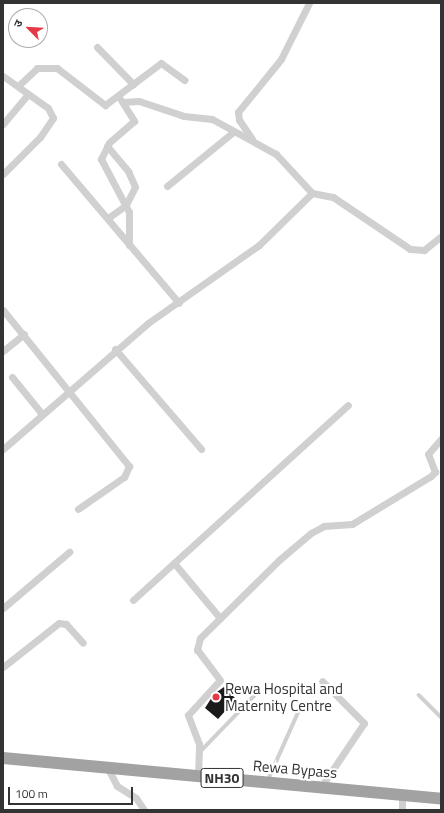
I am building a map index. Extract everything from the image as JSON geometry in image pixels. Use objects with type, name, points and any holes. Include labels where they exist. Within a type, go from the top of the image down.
[{"type":"highway","name":"Rewa Bypass","points":[[3,758],[441,799]]},
{"type":"street","points":[[252,139],[239,120],[238,112],[281,59],[309,3]]},
{"type":"street","points":[[98,47],[133,84]]},
{"type":"street","points":[[18,86],[37,68],[46,66],[70,75],[102,104],[108,105],[121,99],[133,84],[161,64],[184,80]]},
{"type":"street","points":[[3,76],[48,108],[53,118],[40,137],[3,174]]},
{"type":"street","points":[[3,124],[28,94]]},
{"type":"street","points":[[121,99],[139,100],[184,116],[212,119],[232,133],[252,139],[276,154],[312,193],[333,197],[410,249],[424,250],[441,236]]},
{"type":"street","points":[[121,99],[134,120],[107,146],[101,166],[126,205],[132,226],[129,245]]},
{"type":"street","points":[[168,186],[232,133]]},
{"type":"street","points":[[107,146],[134,180],[135,193],[126,205],[108,218]]},
{"type":"street","points":[[62,164],[179,303]]},
{"type":"street","points":[[3,449],[115,349],[254,249],[312,193]]},
{"type":"street","points":[[3,310],[70,389],[129,466],[124,477],[78,509]]},
{"type":"street","points":[[3,351],[24,334]]},
{"type":"street","points":[[115,349],[201,449]]},
{"type":"street","points":[[12,377],[42,414]]},
{"type":"street","points":[[133,600],[348,405]]},
{"type":"street","points":[[198,776],[200,752],[188,715],[220,680],[197,646],[200,638],[311,533],[324,526],[352,524],[432,476],[435,472],[428,454],[441,439]]},
{"type":"street","points":[[3,608],[69,552]]},
{"type":"street","points":[[174,563],[220,618]]},
{"type":"street","points":[[3,667],[59,623],[66,624],[83,643]]},
{"type":"street","points":[[322,681],[364,723],[322,787]]},
{"type":"street","points":[[107,767],[117,786],[136,798],[144,810]]},
{"type":"street","points":[[402,796],[402,810]]},
{"type":"lane","points":[[200,752],[258,692]]},
{"type":"lane","points":[[419,695],[441,717]]},
{"type":"lane","points":[[266,782],[301,706]]},
{"type":"building","points":[[224,687],[236,699],[218,719],[205,708],[214,694]]},
{"type":"place","name":"Rewa Hospital and Maternity Centre","points":[[216,697]]}]
